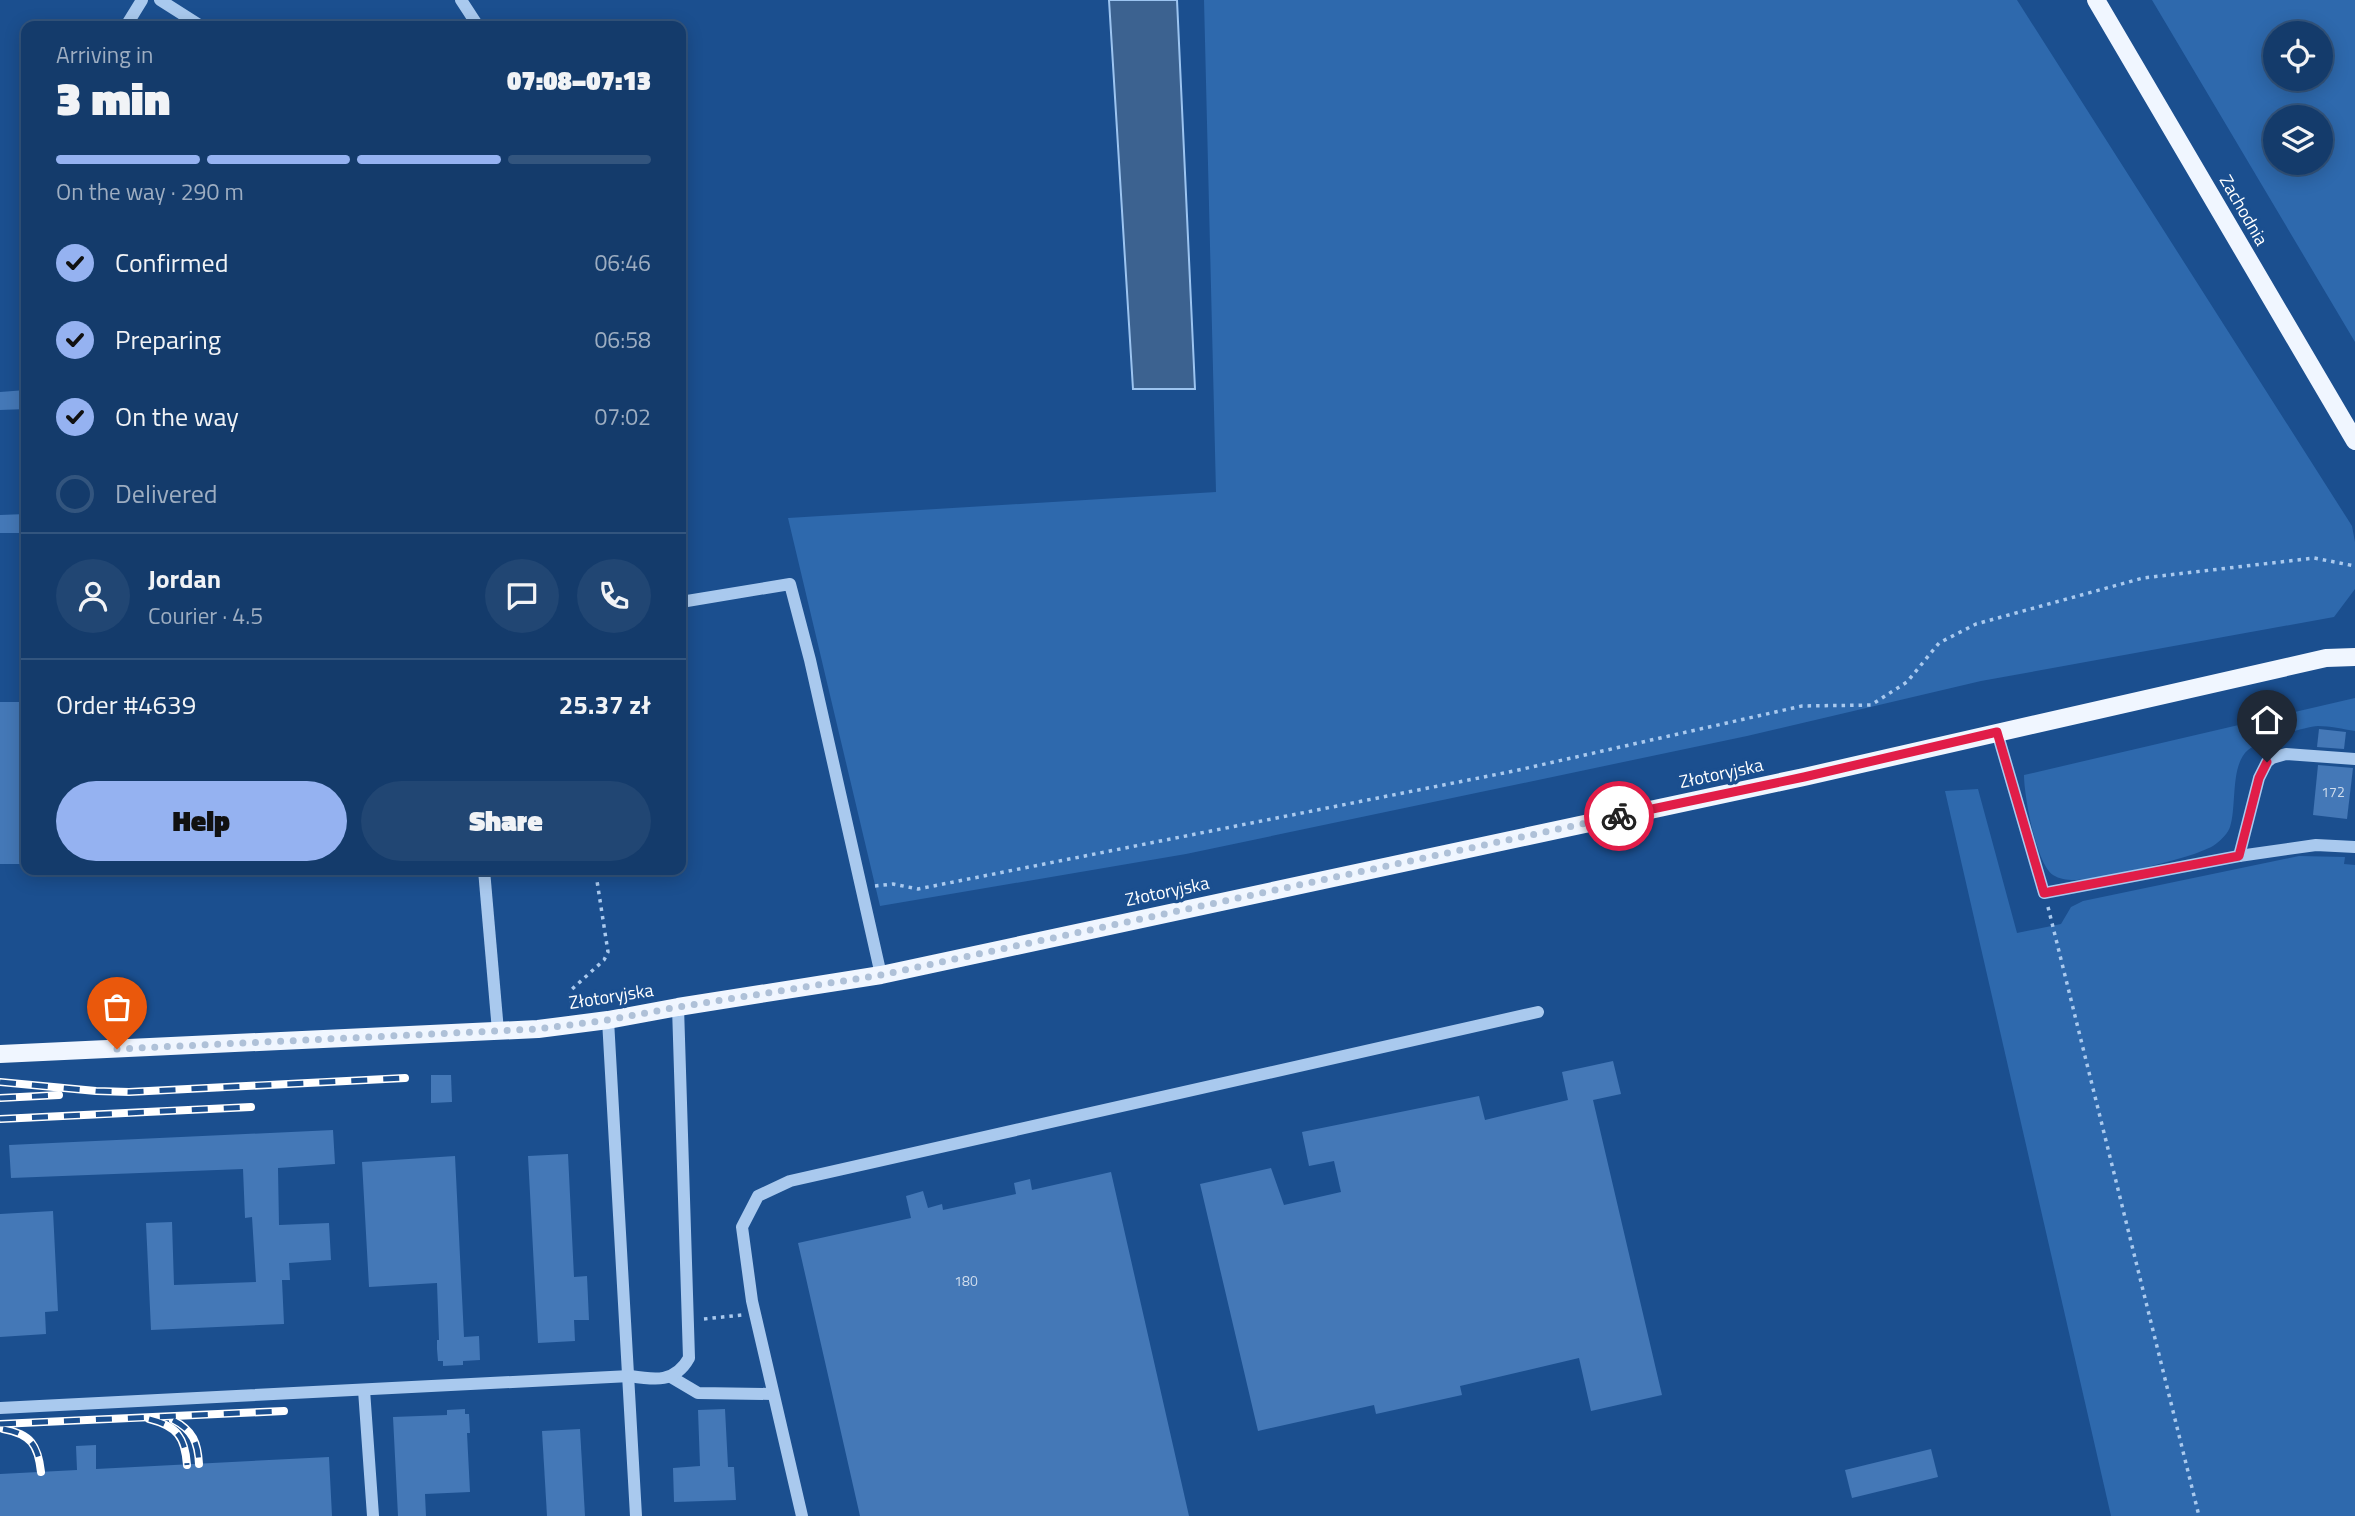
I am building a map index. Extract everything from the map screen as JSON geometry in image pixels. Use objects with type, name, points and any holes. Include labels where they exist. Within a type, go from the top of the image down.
[{"type":"main road","name":"Zachodnia","points":[[2096,0],[2355,441]]},
{"type":"main road","name":"Złotoryjska","points":[[2326,658],[2355,645]]},
{"type":"main road","name":"Złotoryjska","points":[[0,1054],[538,1029],[881,975],[1804,777],[2326,658],[2355,657]]},
{"type":"street","points":[[129,21],[142,0]]},
{"type":"street","points":[[160,0],[193,21]]},
{"type":"street","points":[[461,0],[475,21]]},
{"type":"street","points":[[686,601],[790,584],[810,660],[881,975]]},
{"type":"street","points":[[1997,732],[2044,893],[2239,856],[2316,845],[2355,847]]},
{"type":"street","points":[[2239,856],[2261,769],[2272,758],[2286,754],[2355,759]]},
{"type":"street","points":[[484,875],[498,1031]]},
{"type":"street","points":[[0,1408],[630,1376],[656,1379],[671,1377],[682,1369],[688,1358],[678,1007]]},
{"type":"street","points":[[802,1516],[752,1301],[741,1227],[758,1196],[790,1181],[1538,1012]]},
{"type":"street","points":[[608,1020],[636,1516]]},
{"type":"street","points":[[671,1377],[698,1393],[773,1394]]},
{"type":"street","points":[[364,1390],[373,1516]]},
{"type":"path","points":[[863,891],[886,884],[918,889],[1501,774],[1802,706],[1871,705],[1907,682],[1939,643],[1976,624],[2143,579],[2314,558],[2355,566]]},
{"type":"path","points":[[571,1005],[570,991],[604,960],[608,952],[597,881]]},
{"type":"path","points":[[2044,893],[2199,1516]]},
{"type":"path","points":[[699,1320],[744,1315]]},
{"type":"shaded area","points":[[1109,0],[1177,0],[1195,389],[1133,389]]},
{"type":"shaded area","points":[[1204,0],[2017,0],[2352,526],[2355,542],[2355,589],[2334,617],[1981,681],[1747,736],[1186,854],[880,906],[788,518],[1216,492]]},
{"type":"shaded area","points":[[2152,0],[2355,0],[2355,342]]},
{"type":"shaded area","points":[[2355,698],[2355,731],[2327,726],[2311,727],[2271,739],[2248,750],[2242,757],[2236,775],[2230,827],[2221,840],[2208,849],[2148,867],[2071,880],[2053,875],[2041,858],[2032,828],[2024,775]]},
{"type":"shaded area","points":[[1978,789],[2017,933],[2061,924],[2071,907],[2083,901],[2299,856],[2345,857],[2344,864],[2355,865],[2355,1516],[2111,1516],[1945,791]]},
{"type":"building","points":[[21,390],[21,409],[0,410],[0,392]]},
{"type":"building","points":[[21,514],[21,533],[0,533],[0,515]]},
{"type":"building","points":[[0,702],[19,702],[20,864],[0,864]]},
{"type":"building","points":[[2319,729],[2346,732],[2344,749],[2317,747]]},
{"type":"building","points":[[2318,765],[2353,768],[2347,819],[2313,815]]},
{"type":"building","points":[[1613,1061],[1621,1094],[1593,1100],[1662,1395],[1591,1411],[1579,1358],[1460,1386],[1462,1395],[1376,1414],[1374,1405],[1258,1431],[1200,1184],[1271,1168],[1284,1205],[1341,1192],[1334,1161],[1309,1166],[1302,1132],[1479,1096],[1485,1120],[1568,1100],[1562,1072]]},
{"type":"building","points":[[431,1075],[451,1075],[452,1102],[431,1103]]},
{"type":"building","points":[[333,1130],[335,1164],[278,1168],[279,1225],[329,1223],[331,1260],[289,1263],[290,1280],[282,1280],[284,1324],[151,1330],[146,1223],[172,1222],[174,1285],[256,1282],[252,1217],[245,1218],[243,1169],[11,1178],[9,1145]]},
{"type":"building","points":[[568,1154],[574,1277],[587,1276],[589,1320],[574,1320],[575,1341],[538,1343],[528,1156]]},
{"type":"building","points":[[455,1156],[464,1337],[479,1336],[480,1360],[463,1361],[463,1365],[443,1366],[443,1361],[438,1361],[437,1349],[437,1283],[369,1287],[362,1162]]},
{"type":"building","points":[[1111,1172],[1189,1516],[860,1516],[798,1243],[911,1218],[906,1196],[923,1191],[928,1208],[942,1204],[943,1210],[1016,1194],[1014,1183],[1030,1179],[1032,1190]]},
{"type":"building","points":[[53,1211],[58,1311],[45,1312],[46,1334],[0,1337],[0,1214]]},
{"type":"building","points":[[465,1409],[465,1414],[469,1414],[470,1433],[467,1433],[470,1492],[425,1494],[426,1516],[398,1516],[393,1417],[447,1415],[447,1410]]},
{"type":"building","points":[[725,1409],[728,1467],[734,1467],[736,1500],[674,1502],[673,1468],[700,1466],[698,1410]]},
{"type":"building","points":[[580,1429],[585,1516],[547,1516],[542,1431]]},
{"type":"building","points":[[96,1445],[96,1469],[329,1457],[332,1516],[0,1516],[0,1474],[77,1470],[76,1446]]},
{"type":"building","points":[[1931,1449],[1938,1477],[1852,1498],[1845,1470]]},
{"type":"railway","points":[[0,1082],[129,1092],[405,1078]]},
{"type":"railway","points":[[0,1098],[59,1095]]},
{"type":"railway","points":[[0,1119],[251,1107]]},
{"type":"railway","points":[[0,1424],[284,1411]]},
{"type":"railway","points":[[149,1419],[166,1425],[178,1434],[184,1447],[187,1465]]},
{"type":"railway","points":[[173,1420],[193,1438],[199,1464]]},
{"type":"railway","points":[[3,1429],[20,1434],[31,1442],[38,1455],[41,1472]]},
{"type":"way so far","points":[[117,1049],[538,1029],[608,1020],[881,975],[1619,816]]},
{"type":"route","points":[[1619,816],[1997,732],[2044,893],[2239,856],[2261,769],[2267,762]]}]
